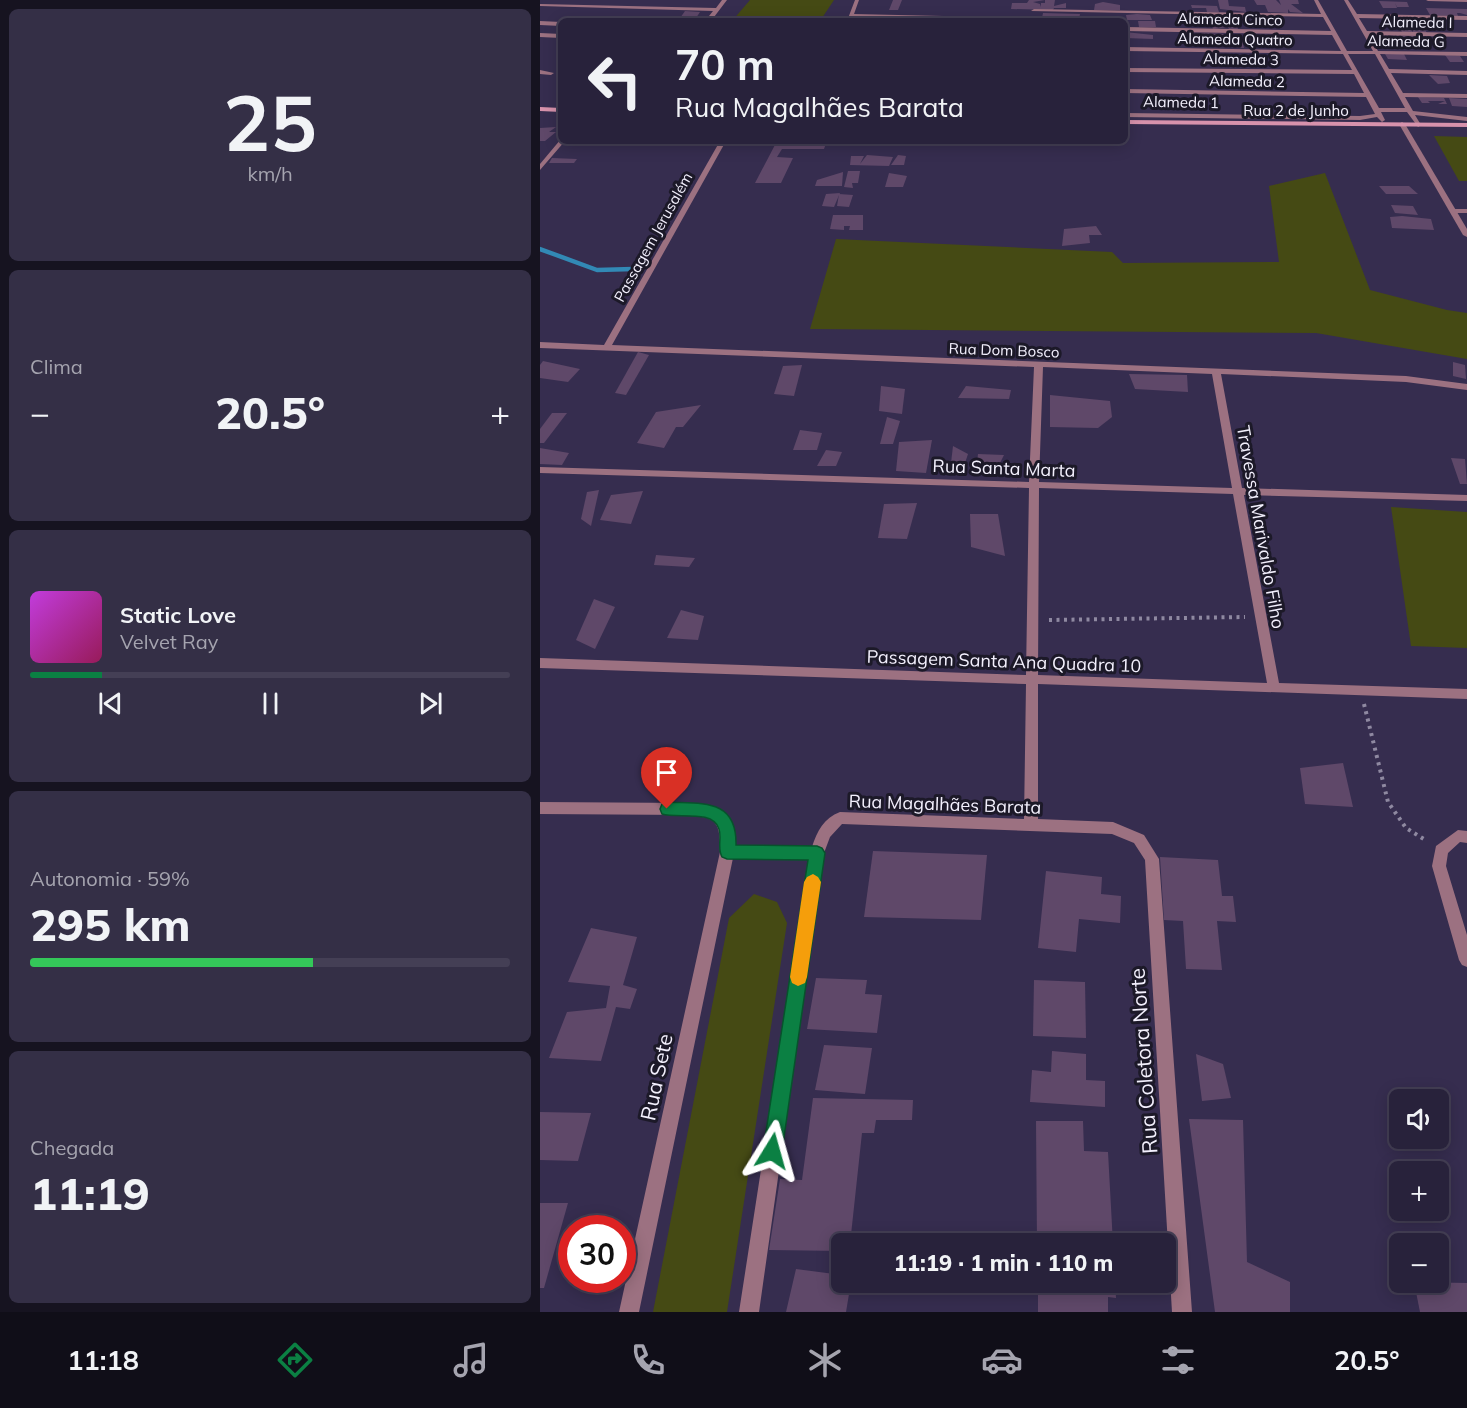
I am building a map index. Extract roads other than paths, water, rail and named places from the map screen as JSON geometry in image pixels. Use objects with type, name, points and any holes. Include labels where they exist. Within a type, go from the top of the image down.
[{"type":"street","points":[[540,4],[547,0]]},
{"type":"street","points":[[710,18],[725,0]]},
{"type":"street","points":[[850,18],[857,0]]},
{"type":"street","points":[[1316,0],[1385,124]]},
{"type":"street","points":[[1346,0],[1418,125]]},
{"type":"street","points":[[1428,0],[1467,1]]},
{"type":"street","points":[[540,4],[717,10]]},
{"type":"street","points":[[1034,11],[1325,16]]},
{"type":"street","points":[[852,15],[986,17]]},
{"type":"street","points":[[1356,16],[1467,18]]},
{"type":"street","points":[[540,23],[558,24]]},
{"type":"street","name":"Alameda Cinco","points":[[1128,29],[1335,33]]},
{"type":"street","name":"Alameda I","points":[[1366,33],[1467,35]]},
{"type":"street","points":[[540,35],[558,36]]},
{"type":"street","name":"Alameda Quatro","points":[[1128,49],[1346,53]]},
{"type":"street","name":"Alameda G","points":[[1346,53],[1467,54]]},
{"type":"street","name":"Alameda 3","points":[[1128,70],[1356,72]]},
{"type":"street","points":[[1388,71],[1467,73]]},
{"type":"street","points":[[540,72],[551,73]]},
{"type":"street","name":"Alameda 2","points":[[1128,91],[1369,95]]},
{"type":"street","points":[[1401,95],[1467,96]]},
{"type":"street","points":[[540,110],[558,110]]},
{"type":"street","name":"Alameda 1","points":[[1128,115],[1360,118],[1378,112],[1412,112],[1467,119]]},
{"type":"street","name":"Rua 2 de Junho","points":[[1128,122],[1467,125]]},
{"type":"street","points":[[1402,124],[1467,234]]},
{"type":"street","points":[[540,168],[560,144]]},
{"type":"street","name":"Passagem Jerusalém","points":[[607,346],[721,144]]},
{"type":"street","points":[[1454,211],[1467,211]]},
{"type":"street","name":"Rua Dom Bosco","points":[[540,345],[1406,379],[1467,387]]},
{"type":"street","points":[[1031,824],[1034,485],[1039,365]]},
{"type":"street","name":"Travessa Marivaldo Filho","points":[[1216,372],[1274,688]]},
{"type":"street","name":"Rua Santa Marta","points":[[540,470],[1467,498]]},
{"type":"street","name":"Passagem Santa Ana Quadra 10","points":[[540,663],[1467,694]]},
{"type":"street","points":[[540,808],[713,811],[722,819],[728,831],[727,852],[817,853]]},
{"type":"street","name":"Rua Magalhães Barata","points":[[749,1312],[817,853],[822,835],[830,824],[840,818],[1113,828]]},
{"type":"street","name":"Rua Coletora Norte","points":[[1113,828],[1139,839],[1152,859],[1182,1312]]},
{"type":"street","points":[[1462,837],[1441,850],[1439,866],[1467,960]]},
{"type":"street","name":"Rua Sete","points":[[629,1312],[727,852]]},
{"type":"waterway","points":[[540,249],[597,270],[633,269]]}]
